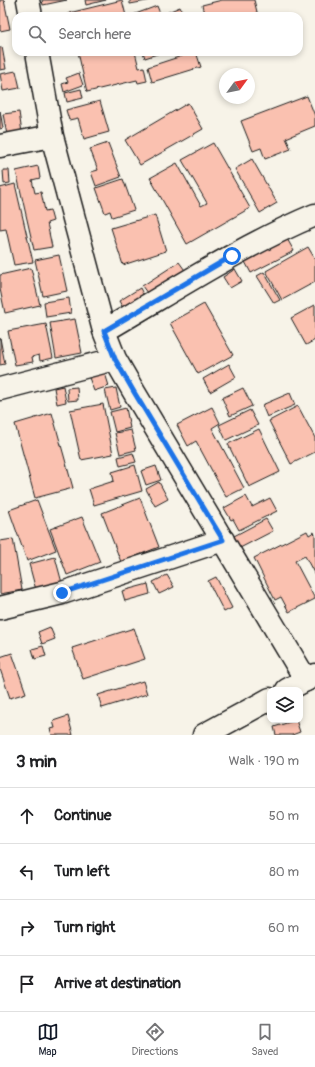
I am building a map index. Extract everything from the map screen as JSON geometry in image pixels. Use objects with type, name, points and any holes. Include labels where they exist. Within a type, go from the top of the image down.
[{"type":"main road","points":[[28,0],[30,12]]},
{"type":"main road","points":[[38,56],[52,136],[104,331],[115,359],[223,540],[311,677],[293,687]]},
{"type":"main road","points":[[0,146],[52,136]]},
{"type":"main road","points":[[104,331],[232,256],[296,223],[315,215]]},
{"type":"main road","points":[[0,389],[115,359]]},
{"type":"main road","points":[[0,608],[62,593],[223,540]]},
{"type":"main road","points":[[204,735],[267,701]]},
{"type":"building","points":[[0,0],[4,0],[10,29],[0,31]]},
{"type":"building","points":[[42,0],[67,0],[43,5]]},
{"type":"building","points":[[85,0],[106,0],[86,5]]},
{"type":"building","points":[[122,0],[125,12],[73,12]]},
{"type":"building","points":[[130,0],[152,0],[130,4]]},
{"type":"building","points":[[222,0],[254,0],[257,12],[204,12],[202,5]]},
{"type":"building","points":[[157,6],[159,12],[141,12]]},
{"type":"building","points":[[180,7],[182,12],[168,12]]},
{"type":"building","points":[[2,47],[6,69],[0,70],[0,48]]},
{"type":"building","points":[[79,56],[136,56],[139,68],[144,67],[147,81],[138,83],[137,80],[87,92]]},
{"type":"building","points":[[182,56],[197,56],[201,67],[152,82],[148,67]]},
{"type":"building","points":[[16,71],[20,88],[3,91],[0,74]]},
{"type":"building","points":[[79,73],[83,85],[64,92],[62,84],[68,82],[66,78]]},
{"type":"building","points":[[81,89],[83,98],[67,102],[65,93]]},
{"type":"building","points":[[307,96],[315,116],[315,126],[286,138],[291,149],[265,159],[261,148],[253,151],[241,121]]},
{"type":"building","points":[[100,101],[109,132],[84,139],[78,118],[69,120],[66,110]]},
{"type":"building","points":[[188,103],[203,129],[140,165],[125,140]]},
{"type":"building","points":[[0,111],[3,128],[0,129]]},
{"type":"building","points":[[19,112],[22,133],[7,135],[3,114]]},
{"type":"building","points":[[108,143],[121,177],[96,186],[91,172],[98,170],[90,149]]},
{"type":"building","points":[[213,143],[250,208],[187,244],[150,178],[177,163],[201,206],[207,203],[182,160]]},
{"type":"building","points":[[252,159],[277,203],[260,213],[235,169]]},
{"type":"building","points":[[38,166],[40,178],[32,180],[35,193],[41,192],[45,211],[50,210],[53,221],[47,223],[52,247],[34,250],[16,171]]},
{"type":"building","points":[[3,170],[9,170],[10,183],[4,184]]},
{"type":"building","points":[[123,179],[134,210],[112,217],[110,211],[105,213],[96,188]]},
{"type":"building","points":[[15,184],[33,262],[14,265],[6,229],[0,230],[0,188]]},
{"type":"building","points":[[155,215],[166,251],[123,265],[111,228]]},
{"type":"building","points":[[286,237],[294,251],[251,273],[243,258]]},
{"type":"building","points":[[308,247],[315,259],[315,282],[282,300],[266,271]]},
{"type":"building","points":[[59,255],[67,291],[43,296],[35,260]]},
{"type":"building","points":[[179,262],[187,273],[150,297],[142,286]]},
{"type":"building","points":[[31,268],[40,305],[5,313],[0,289],[0,275]]},
{"type":"building","points":[[235,269],[242,281],[230,288],[223,277]]},
{"type":"building","points":[[264,272],[280,300],[274,303],[257,276]]},
{"type":"building","points":[[140,288],[144,296],[123,308],[119,301]]},
{"type":"building","points":[[69,298],[71,313],[46,317],[44,302]]},
{"type":"building","points":[[204,304],[233,355],[198,374],[170,323]]},
{"type":"building","points":[[315,305],[315,340],[306,345],[291,318]]},
{"type":"building","points":[[75,319],[82,353],[56,358],[50,323]]},
{"type":"building","points":[[46,324],[53,358],[40,361],[39,355],[32,357],[33,362],[15,365],[8,331]]},
{"type":"building","points":[[0,338],[5,364],[0,365]]},
{"type":"building","points":[[229,364],[236,377],[210,392],[203,379]]},
{"type":"building","points":[[104,370],[109,386],[94,391],[88,375]]},
{"type":"building","points":[[63,386],[66,402],[57,404],[54,388]]},
{"type":"building","points":[[77,387],[78,400],[68,401],[67,388]]},
{"type":"building","points":[[116,388],[120,407],[110,410],[105,390]]},
{"type":"building","points":[[243,388],[252,406],[230,416],[222,398]]},
{"type":"building","points":[[290,393],[295,405],[267,417],[262,405]]},
{"type":"building","points":[[103,404],[113,454],[81,460],[70,410]]},
{"type":"building","points":[[298,406],[315,438],[315,452],[291,464],[269,421]]},
{"type":"building","points":[[212,407],[220,423],[212,428],[244,488],[226,497],[196,441],[188,446],[177,425]]},
{"type":"building","points":[[126,408],[130,428],[115,432],[110,412]]},
{"type":"building","points":[[250,410],[258,425],[226,440],[219,425]]},
{"type":"building","points":[[52,413],[73,488],[35,498],[15,424]]},
{"type":"building","points":[[259,429],[280,472],[249,487],[228,444]]},
{"type":"building","points":[[131,430],[136,450],[120,454],[115,433]]},
{"type":"building","points":[[133,453],[136,462],[120,466],[118,457]]},
{"type":"building","points":[[135,465],[142,491],[94,505],[89,489],[114,481],[112,472]]},
{"type":"building","points":[[156,466],[161,480],[146,485],[141,471]]},
{"type":"building","points":[[159,482],[168,499],[155,506],[146,489]]},
{"type":"building","points":[[246,496],[252,507],[270,498],[277,511],[239,530],[233,519],[231,520],[224,508]]},
{"type":"building","points":[[140,498],[159,547],[121,562],[102,513]]},
{"type":"building","points":[[37,500],[56,550],[27,561],[9,510]]},
{"type":"building","points":[[82,517],[100,562],[67,575],[50,529]]},
{"type":"building","points":[[266,519],[273,531],[240,548],[234,536]]},
{"type":"building","points":[[307,531],[309,535],[314,532],[315,535],[315,575],[305,556],[295,561],[315,599],[289,612],[281,597],[275,600],[254,558]]},
{"type":"building","points":[[13,539],[22,590],[0,594],[0,541]]},
{"type":"building","points":[[55,557],[62,583],[36,590],[29,564]]},
{"type":"building","points":[[167,575],[174,587],[159,594],[153,582]]},
{"type":"building","points":[[216,577],[232,608],[224,612],[208,581]]},
{"type":"building","points":[[148,584],[150,594],[125,601],[122,591]]},
{"type":"building","points":[[50,627],[55,639],[42,644],[38,632]]},
{"type":"building","points":[[134,628],[145,659],[83,679],[72,648]]},
{"type":"building","points":[[43,646],[46,656],[35,659],[32,649]]},
{"type":"building","points":[[12,653],[26,693],[10,698],[0,669],[0,657]]},
{"type":"building","points":[[143,681],[147,694],[102,708],[98,695]]},
{"type":"building","points":[[68,716],[73,735],[52,735],[50,729],[55,728],[53,721]]},
{"type":"building","points":[[287,723],[297,723],[300,732],[292,735],[276,735],[274,727]]},
{"type":"route","points":[[62,593],[223,540],[115,359],[104,331],[232,256]]}]
